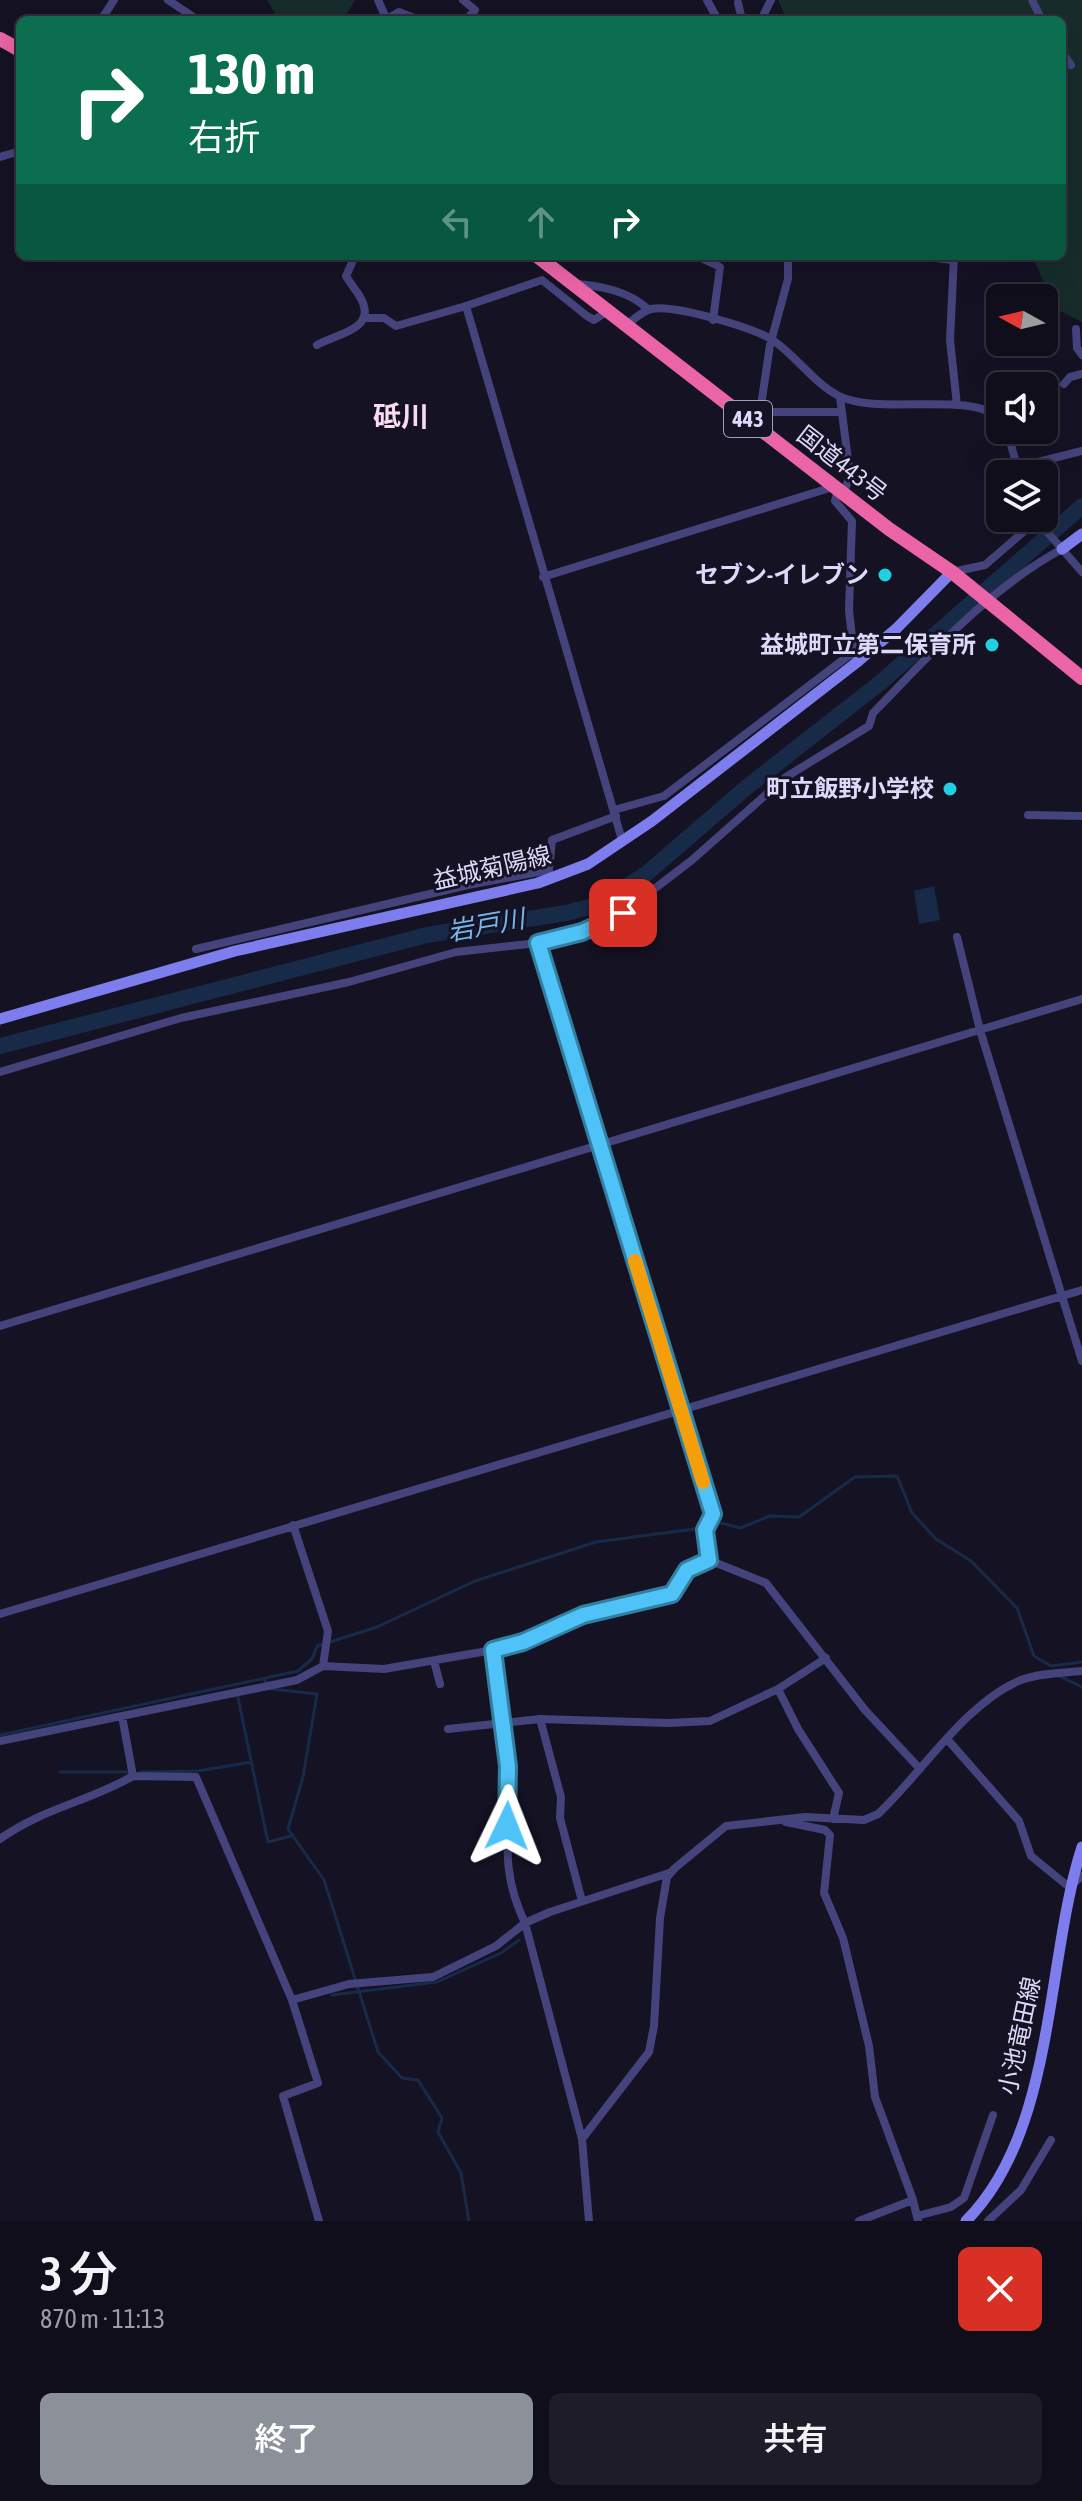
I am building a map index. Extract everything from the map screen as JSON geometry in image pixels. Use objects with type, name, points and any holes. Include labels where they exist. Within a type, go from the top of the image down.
[{"type":"highway","name":"国道443号","points":[[542,260],[626,325],[760,419],[839,489],[956,575],[984,601],[1082,678]]},
{"type":"main road","points":[[1060,546],[1082,534]]},
{"type":"main road","name":"益城菊陽線","points":[[0,1019],[235,951],[538,883],[588,864],[854,658],[896,629],[956,575]]},
{"type":"main road","name":"小池竜田線","points":[[966,2221],[998,2177],[1032,2100],[1069,1887],[1082,1847]]},
{"type":"street","points":[[168,0],[192,16]]},
{"type":"street","points":[[463,0],[475,10],[470,16]]},
{"type":"street","points":[[738,3],[741,16]]},
{"type":"street","points":[[1066,58],[1071,65]]},
{"type":"street","points":[[317,345],[354,329],[364,318],[364,305],[346,276],[353,260]]},
{"type":"street","points":[[705,260],[720,267],[713,320]]},
{"type":"street","points":[[788,260],[788,279],[772,339],[760,419],[842,412]]},
{"type":"street","points":[[953,260],[950,340],[957,405]]},
{"type":"street","points":[[364,318],[384,318],[396,326],[542,280],[594,320],[608,311]]},
{"type":"street","points":[[573,284],[597,286],[635,297],[648,309]]},
{"type":"street","points":[[466,306],[622,840]]},
{"type":"street","points":[[626,325],[648,309],[663,308],[713,320],[772,339],[840,397],[880,405],[957,405],[986,412]]},
{"type":"street","points":[[1076,329],[1077,348],[1082,355]]},
{"type":"street","points":[[1064,384],[1070,377],[1082,374]]},
{"type":"street","points":[[196,949],[468,885],[549,870],[552,840],[664,796],[854,658],[849,610],[852,521],[835,501],[839,489],[850,476],[840,397]]},
{"type":"street","points":[[1054,460],[1082,451]]},
{"type":"street","points":[[543,577],[839,489]]},
{"type":"street","points":[[956,575],[985,565],[1022,532]]},
{"type":"street","points":[[1048,532],[1082,572]]},
{"type":"street","points":[[0,1072],[181,1018],[349,982],[456,952],[538,943],[582,932],[623,913],[692,860],[786,777],[869,726],[873,713],[984,601],[1060,546]]},
{"type":"street","points":[[1028,815],[1082,816]]},
{"type":"street","points":[[957,937],[980,1030],[1082,1361]]},
{"type":"street","points":[[538,943],[713,1514],[705,1530],[709,1560]]},
{"type":"street","points":[[0,1326],[1082,999]]},
{"type":"street","points":[[0,1614],[1082,1290]]},
{"type":"street","points":[[293,1525],[328,1631],[323,1666]]},
{"type":"street","points":[[0,1741],[297,1680],[323,1666],[384,1669],[493,1650],[523,1642],[583,1615],[672,1594],[687,1570],[709,1560],[766,1583],[892,1742],[920,1769]]},
{"type":"street","points":[[493,1650],[508,1766],[510,1809],[505,1844],[510,1892],[525,1923],[582,2139],[589,2221]]},
{"type":"street","points":[[448,1729],[540,1719],[668,1723],[710,1721],[778,1689],[826,1658]]},
{"type":"street","points":[[434,1661],[440,1684]]},
{"type":"street","points":[[292,2000],[349,1984],[433,1977],[496,1946],[525,1923],[667,1874],[726,1826],[774,1819],[864,1820],[878,1814],[980,1708],[1020,1680],[1082,1671]]},
{"type":"street","points":[[778,1689],[798,1729],[839,1793],[833,1819]]},
{"type":"street","points":[[122,1716],[133,1776]]},
{"type":"street","points":[[540,1719],[561,1797],[560,1818],[582,1901]]},
{"type":"street","points":[[947,1739],[1019,1821],[1031,1856],[1069,1887],[1082,1876]]},
{"type":"street","points":[[0,1839],[29,1818],[97,1795],[133,1776],[196,1777],[292,2000],[318,2083],[283,2096],[319,2221]]},
{"type":"street","points":[[774,1819],[825,1830],[830,1835],[824,1893],[843,1938],[869,2046],[875,2097],[913,2200],[917,2219],[951,2207],[964,2198],[993,2115]]},
{"type":"street","points":[[582,2139],[649,2052],[654,2026],[660,1918],[667,1877],[675,1868]]},
{"type":"street","points":[[988,2221],[1021,2190],[1051,2140]]},
{"type":"street","points":[[859,2221],[913,2200]]},
{"type":"green space","points":[[267,0],[355,0],[345,16],[277,16]]},
{"type":"green space","points":[[778,0],[1082,0],[1082,322],[1058,310],[1058,284],[1045,284],[1034,260],[1066,260],[1066,16],[785,16]]},
{"type":"water","points":[[934,886],[940,920],[919,924],[914,891]]},
{"type":"waterway","name":"岩戸川","points":[[0,1046],[427,935],[566,913],[597,905],[646,874],[747,787],[881,682],[1082,506]]},
{"type":"waterway","points":[[710,1526],[721,1523],[740,1528],[770,1516],[799,1517],[855,1477],[897,1476],[912,1513],[936,1539],[971,1561],[1017,1608],[1034,1656],[1051,1666],[1082,1662]]},
{"type":"waterway","points":[[330,1642],[377,1627],[475,1581],[596,1542],[702,1528]]},
{"type":"waterway","points":[[0,1735],[298,1671],[312,1659],[317,1646],[323,1644]]},
{"type":"waterway","points":[[1059,1676],[1082,1687]]},
{"type":"waterway","points":[[265,1681],[272,1689],[317,1694],[303,1777],[288,1829],[324,1880],[378,2052],[402,2078],[418,2080],[442,2118],[438,2132],[461,2173],[469,2221]]},
{"type":"waterway","points":[[237,1693],[268,1842],[291,1836]]},
{"type":"waterway","points":[[140,1772],[198,1771],[251,1762]]},
{"type":"waterway","points":[[60,1772],[130,1772]]},
{"type":"waterway","points":[[332,1995],[437,1982],[501,1953],[519,1940]]},
{"type":"slow traffic","points":[[635,1261],[703,1482]]},
{"type":"place","name":"セブン-イレブン","points":[[885,575]]},
{"type":"place","name":"益城町立第二保育所","points":[[992,645]]},
{"type":"place","name":"町立飯野小学校","points":[[950,789]]},
{"type":"district","name":"砥川","points":[[401,416]]},
{"type":"route","points":[[507,1826],[510,1809],[508,1766],[493,1650],[523,1642],[583,1615],[672,1594],[693,1564],[709,1560],[705,1527],[713,1520],[713,1514],[538,943],[582,932],[623,913]]}]
